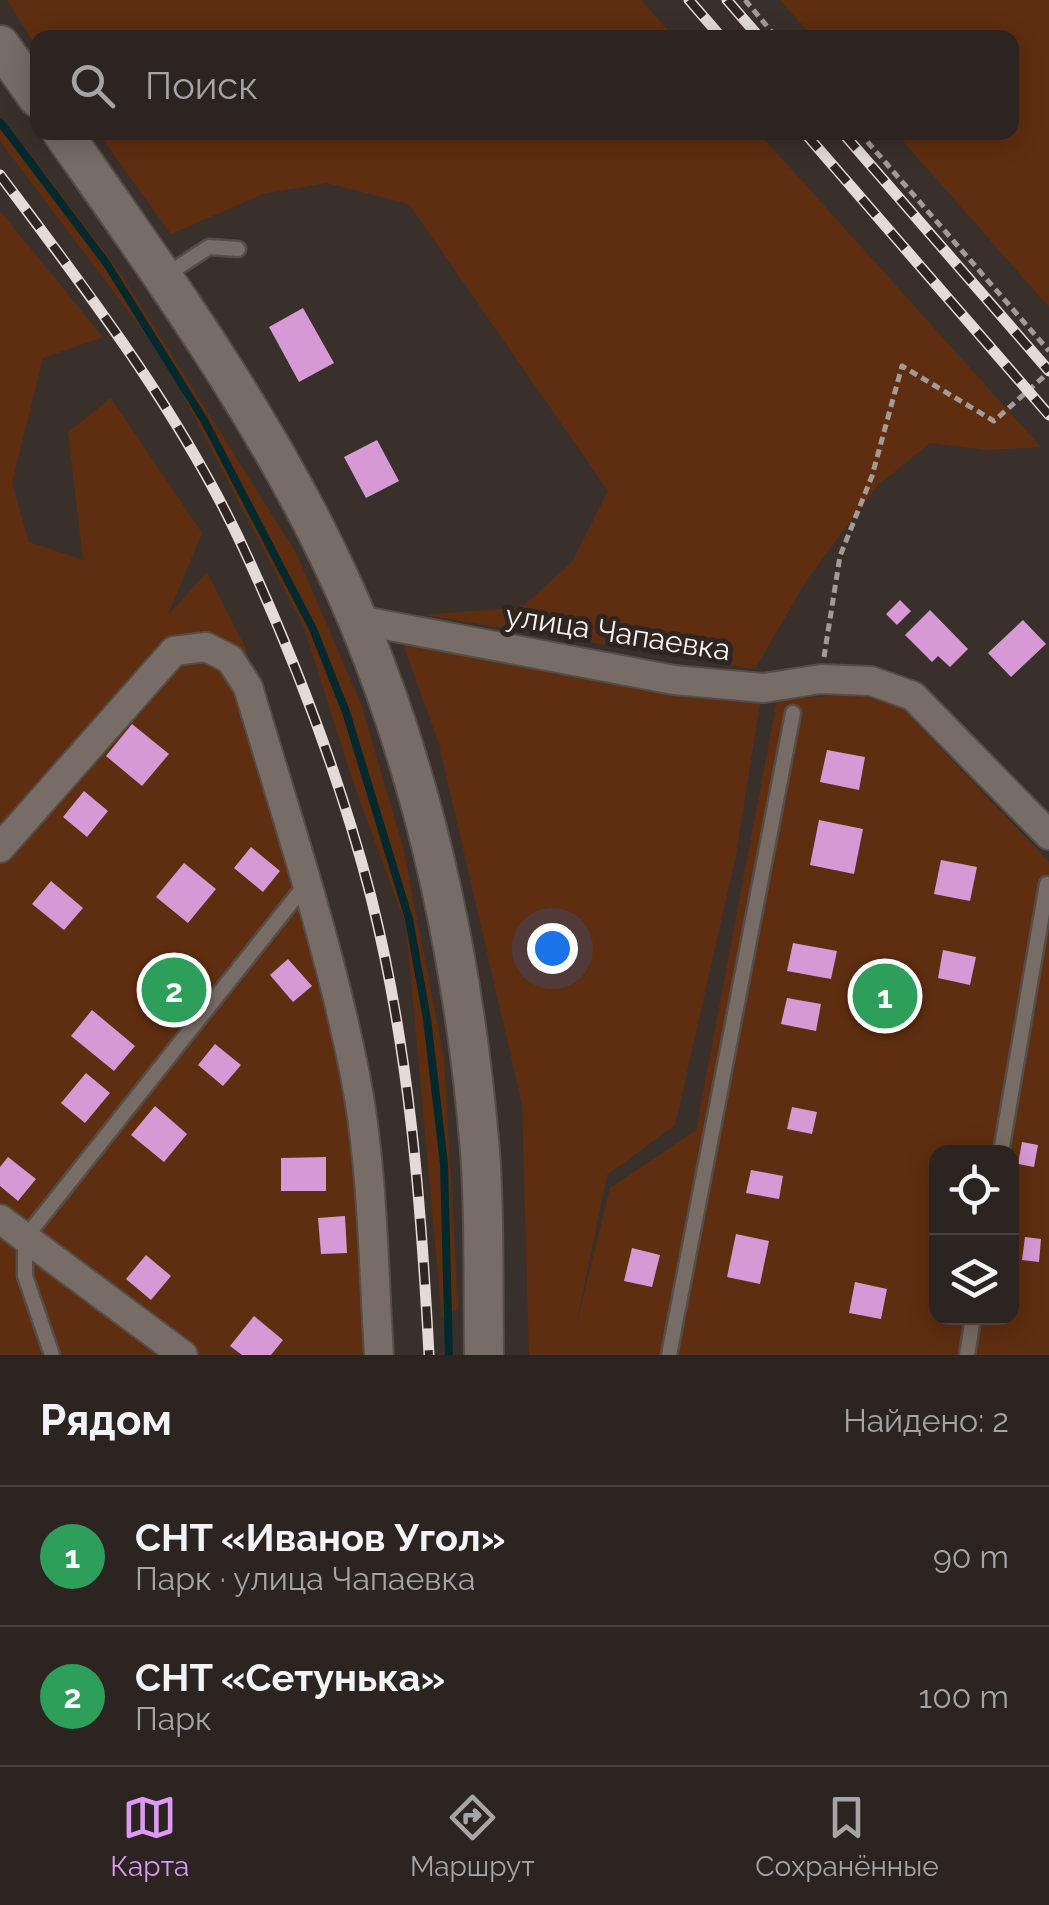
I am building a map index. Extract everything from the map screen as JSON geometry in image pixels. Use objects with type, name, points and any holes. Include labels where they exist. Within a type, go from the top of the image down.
[{"type":"main road","points":[[0,44],[30,87]]},
{"type":"main road","points":[[68,140],[162,277],[269,446],[358,620],[413,772],[442,895],[469,1038],[480,1156],[484,1355]]},
{"type":"street","name":"улица Чапаевка","points":[[358,620],[674,680],[764,688],[821,679],[872,680],[914,696],[1049,835]]},
{"type":"street","points":[[0,848],[166,658],[196,645],[216,650],[244,676],[306,884],[355,1074],[365,1140],[380,1355]]},
{"type":"street","points":[[0,1219],[183,1355]]},
{"type":"lane","points":[[162,277],[209,247],[238,249]]},
{"type":"lane","points":[[669,1355],[793,714]]},
{"type":"lane","points":[[52,1355],[25,1276],[24,1238],[306,884]]},
{"type":"lane","points":[[1002,1145],[1047,884]]},
{"type":"lane","points":[[967,1355],[972,1325]]},
{"type":"path","points":[[745,0],[770,30]]},
{"type":"path","points":[[867,140],[1049,351]]},
{"type":"path","points":[[821,679],[840,556],[872,476],[902,366],[994,422],[1049,372]]},
{"type":"shaded area","points":[[7,0],[641,0],[668,30],[30,30],[30,37]]},
{"type":"shaded area","points":[[780,0],[1049,0],[1049,307],[902,140],[1019,140],[1019,30],[807,30]]},
{"type":"shaded area","points":[[0,115],[119,271],[296,553],[361,704],[403,847],[444,1058],[458,1308],[442,1319],[406,925],[353,782],[304,627],[165,360],[0,141]]},
{"type":"shaded area","points":[[103,140],[765,140],[1041,447],[988,450],[930,443],[877,486],[806,581],[755,669],[424,615],[522,607],[572,562],[608,491],[409,204],[327,183],[263,194],[171,234]]},
{"type":"shaded area","points":[[0,211],[103,337],[43,358],[12,483],[29,542],[83,560],[68,432],[111,398],[202,533],[168,615],[207,572],[245,647],[336,938],[391,1355],[0,1355]]},
{"type":"shaded area","points":[[403,644],[760,703],[736,855],[675,1125],[607,1175],[576,1326],[610,1188],[696,1130],[777,700],[856,694],[902,708],[1049,862],[1049,1355],[529,1355],[522,1104],[439,744]]},
{"type":"building","points":[[303,308],[334,363],[299,382],[269,327]]},
{"type":"building","points":[[377,440],[399,481],[366,498],[344,457]]},
{"type":"building","points":[[900,600],[911,611],[897,625],[886,614]]},
{"type":"building","points":[[930,610],[968,649],[950,667],[938,656],[932,662],[905,635]]},
{"type":"building","points":[[1023,620],[1046,644],[1011,677],[988,653]]},
{"type":"building","points":[[132,724],[169,754],[142,786],[106,756]]},
{"type":"building","points":[[827,750],[865,757],[859,790],[820,782]]},
{"type":"building","points":[[84,791],[108,811],[87,837],[63,817]]},
{"type":"building","points":[[819,820],[863,829],[854,874],[810,865]]},
{"type":"building","points":[[251,847],[280,871],[263,892],[234,868]]},
{"type":"building","points":[[941,860],[977,867],[970,901],[934,894]]},
{"type":"building","points":[[184,863],[216,889],[188,923],[156,897]]},
{"type":"building","points":[[51,881],[83,908],[64,930],[32,904]]},
{"type":"building","points":[[793,943],[837,951],[831,979],[787,971]]},
{"type":"building","points":[[943,950],[976,957],[970,985],[938,978]]},
{"type":"building","points":[[288,959],[312,986],[293,1002],[270,975]]},
{"type":"building","points":[[164,976],[185,993],[170,1011],[148,994]]},
{"type":"building","points":[[787,998],[821,1004],[816,1031],[781,1024]]},
{"type":"building","points":[[92,1010],[135,1046],[114,1071],[71,1036]]},
{"type":"building","points":[[215,1044],[241,1065],[223,1086],[198,1065]]},
{"type":"building","points":[[86,1073],[110,1093],[85,1123],[61,1103]]},
{"type":"building","points":[[155,1106],[187,1134],[164,1162],[131,1135]]},
{"type":"building","points":[[792,1107],[817,1112],[812,1134],[787,1129]]},
{"type":"building","points":[[1022,1142],[1038,1145],[1034,1167],[1019,1164]]},
{"type":"building","points":[[8,1157],[36,1179],[18,1201],[0,1186],[0,1167]]},
{"type":"building","points":[[326,1157],[326,1191],[281,1191],[281,1158]]},
{"type":"building","points":[[751,1170],[783,1176],[779,1199],[746,1193]]},
{"type":"building","points":[[345,1216],[347,1253],[321,1254],[318,1218]]},
{"type":"building","points":[[736,1234],[769,1241],[760,1284],[727,1277]]},
{"type":"building","points":[[1025,1237],[1041,1239],[1039,1262],[1022,1260]]},
{"type":"building","points":[[632,1248],[660,1255],[652,1287],[624,1281]]},
{"type":"building","points":[[146,1255],[171,1276],[151,1300],[126,1279]]},
{"type":"building","points":[[855,1282],[887,1289],[881,1319],[849,1313]]},
{"type":"building","points":[[254,1316],[283,1340],[271,1355],[242,1355],[230,1346]]},
{"type":"waterway","points":[[0,122],[107,264],[204,420],[313,629],[346,712],[409,919],[427,1019],[444,1164],[449,1355]]},
{"type":"railway","points":[[689,0],[715,30]]},
{"type":"railway","points":[[727,0],[753,30]]},
{"type":"railway","points":[[811,140],[1049,415]]},
{"type":"railway","points":[[849,140],[1049,371]]},
{"type":"railway","points":[[0,175],[134,359],[195,456],[247,556],[316,724],[371,897],[395,1010],[417,1182],[429,1355]]},
{"type":"place","name":"СНТ «Сетунька»","points":[[174,990]]},
{"type":"place","name":"СНТ «Иванов Угол»","points":[[885,996]]}]
